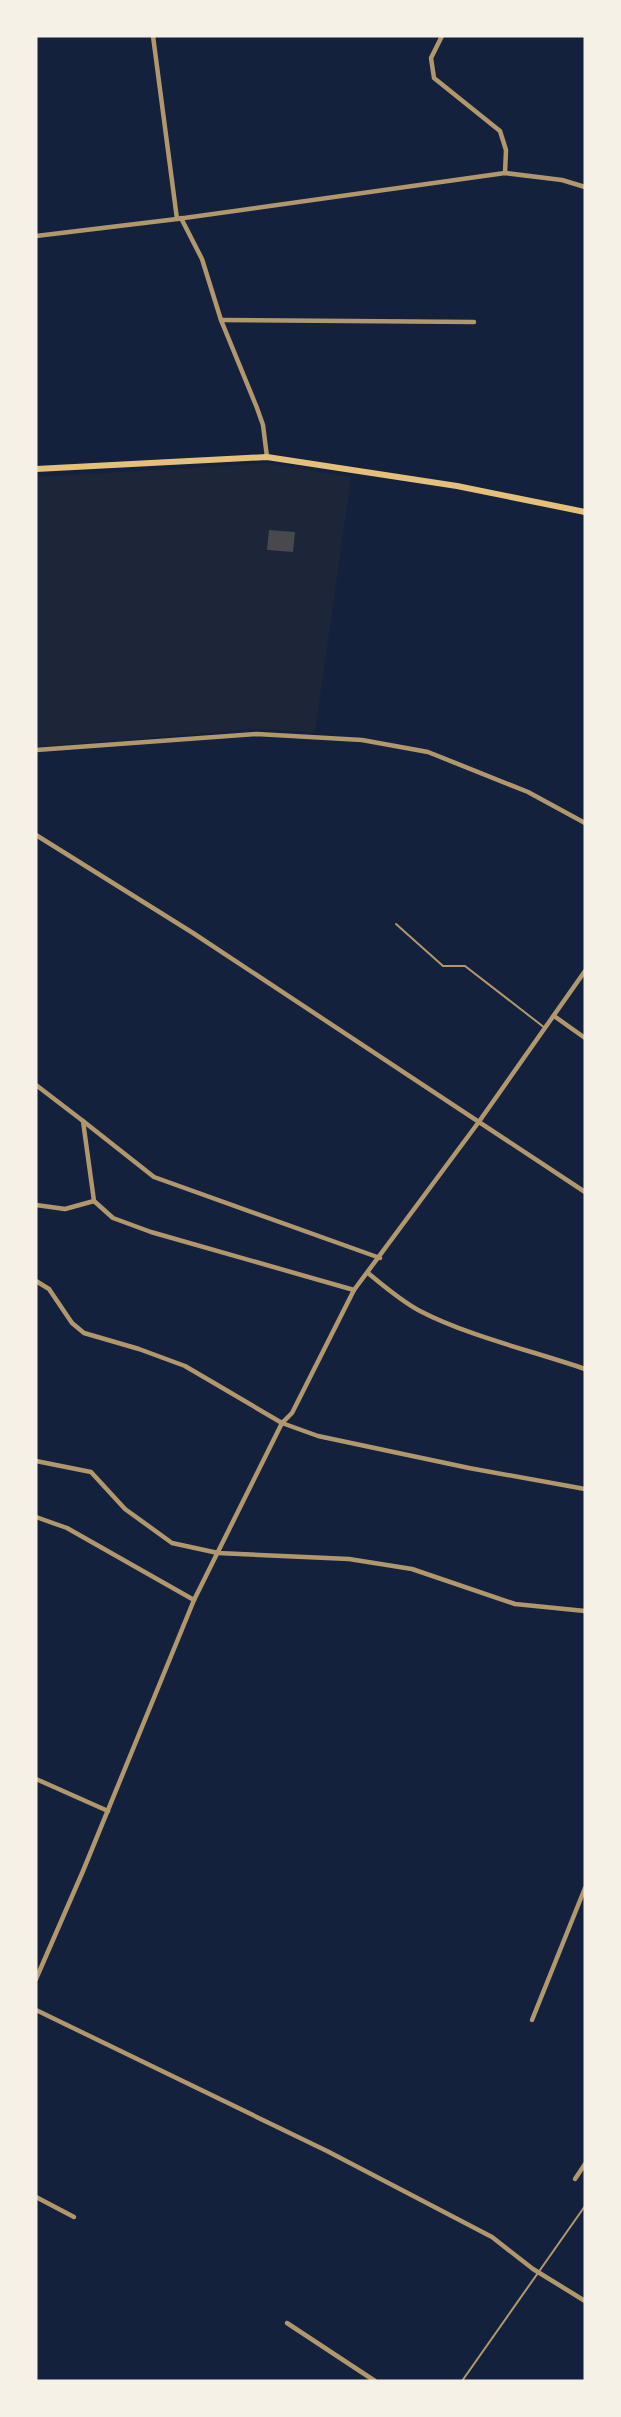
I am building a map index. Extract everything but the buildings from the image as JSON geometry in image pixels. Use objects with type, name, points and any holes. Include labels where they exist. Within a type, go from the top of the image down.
[{"type":"main road","points":[[36,469],[267,457],[458,486],[585,512]]},
{"type":"street","points":[[153,36],[179,218],[202,259],[221,320],[257,408],[263,425],[267,457]]},
{"type":"street","points":[[442,36],[431,58],[434,78],[500,131],[506,150],[505,173]]},
{"type":"street","points":[[36,236],[505,173],[562,180],[585,187]]},
{"type":"street","points":[[221,320],[474,322]]},
{"type":"street","points":[[36,750],[257,734],[362,740],[428,752],[528,792],[585,823]]},
{"type":"street","points":[[36,835],[193,933],[585,1192]]},
{"type":"street","points":[[36,1979],[108,1811],[194,1600],[282,1423],[292,1413],[354,1290],[478,1123],[585,971]]},
{"type":"street","points":[[554,1016],[585,1038]]},
{"type":"street","points":[[36,1084],[154,1177],[380,1258]]},
{"type":"street","points":[[83,1121],[94,1201],[113,1218],[151,1232],[354,1290]]},
{"type":"street","points":[[36,1205],[65,1209],[94,1201]]},
{"type":"street","points":[[368,1273],[421,1311],[482,1335],[585,1369]]},
{"type":"street","points":[[36,1281],[53,1293],[67,1317],[84,1333],[139,1349],[185,1366],[282,1423],[328,1438],[469,1468],[585,1489]]},
{"type":"street","points":[[36,1461],[91,1472],[125,1509],[172,1543],[218,1553],[359,1560],[412,1569],[515,1604],[585,1611]]},
{"type":"street","points":[[36,1517],[67,1528],[194,1600]]},
{"type":"street","points":[[36,1779],[108,1811]]},
{"type":"street","points":[[532,2020],[585,1888]]},
{"type":"street","points":[[36,2010],[327,2151],[492,2237],[538,2272],[585,2301]]},
{"type":"street","points":[[575,2179],[585,2164]]},
{"type":"street","points":[[36,2197],[74,2217]]},
{"type":"street","points":[[287,2322],[375,2381]]},
{"type":"lane","points":[[396,924],[443,966],[465,966],[545,1028]]},
{"type":"lane","points":[[462,2381],[585,2206]]},
{"type":"shaded area","points":[[267,463],[351,477],[315,732],[257,729],[36,747],[36,477]]}]
